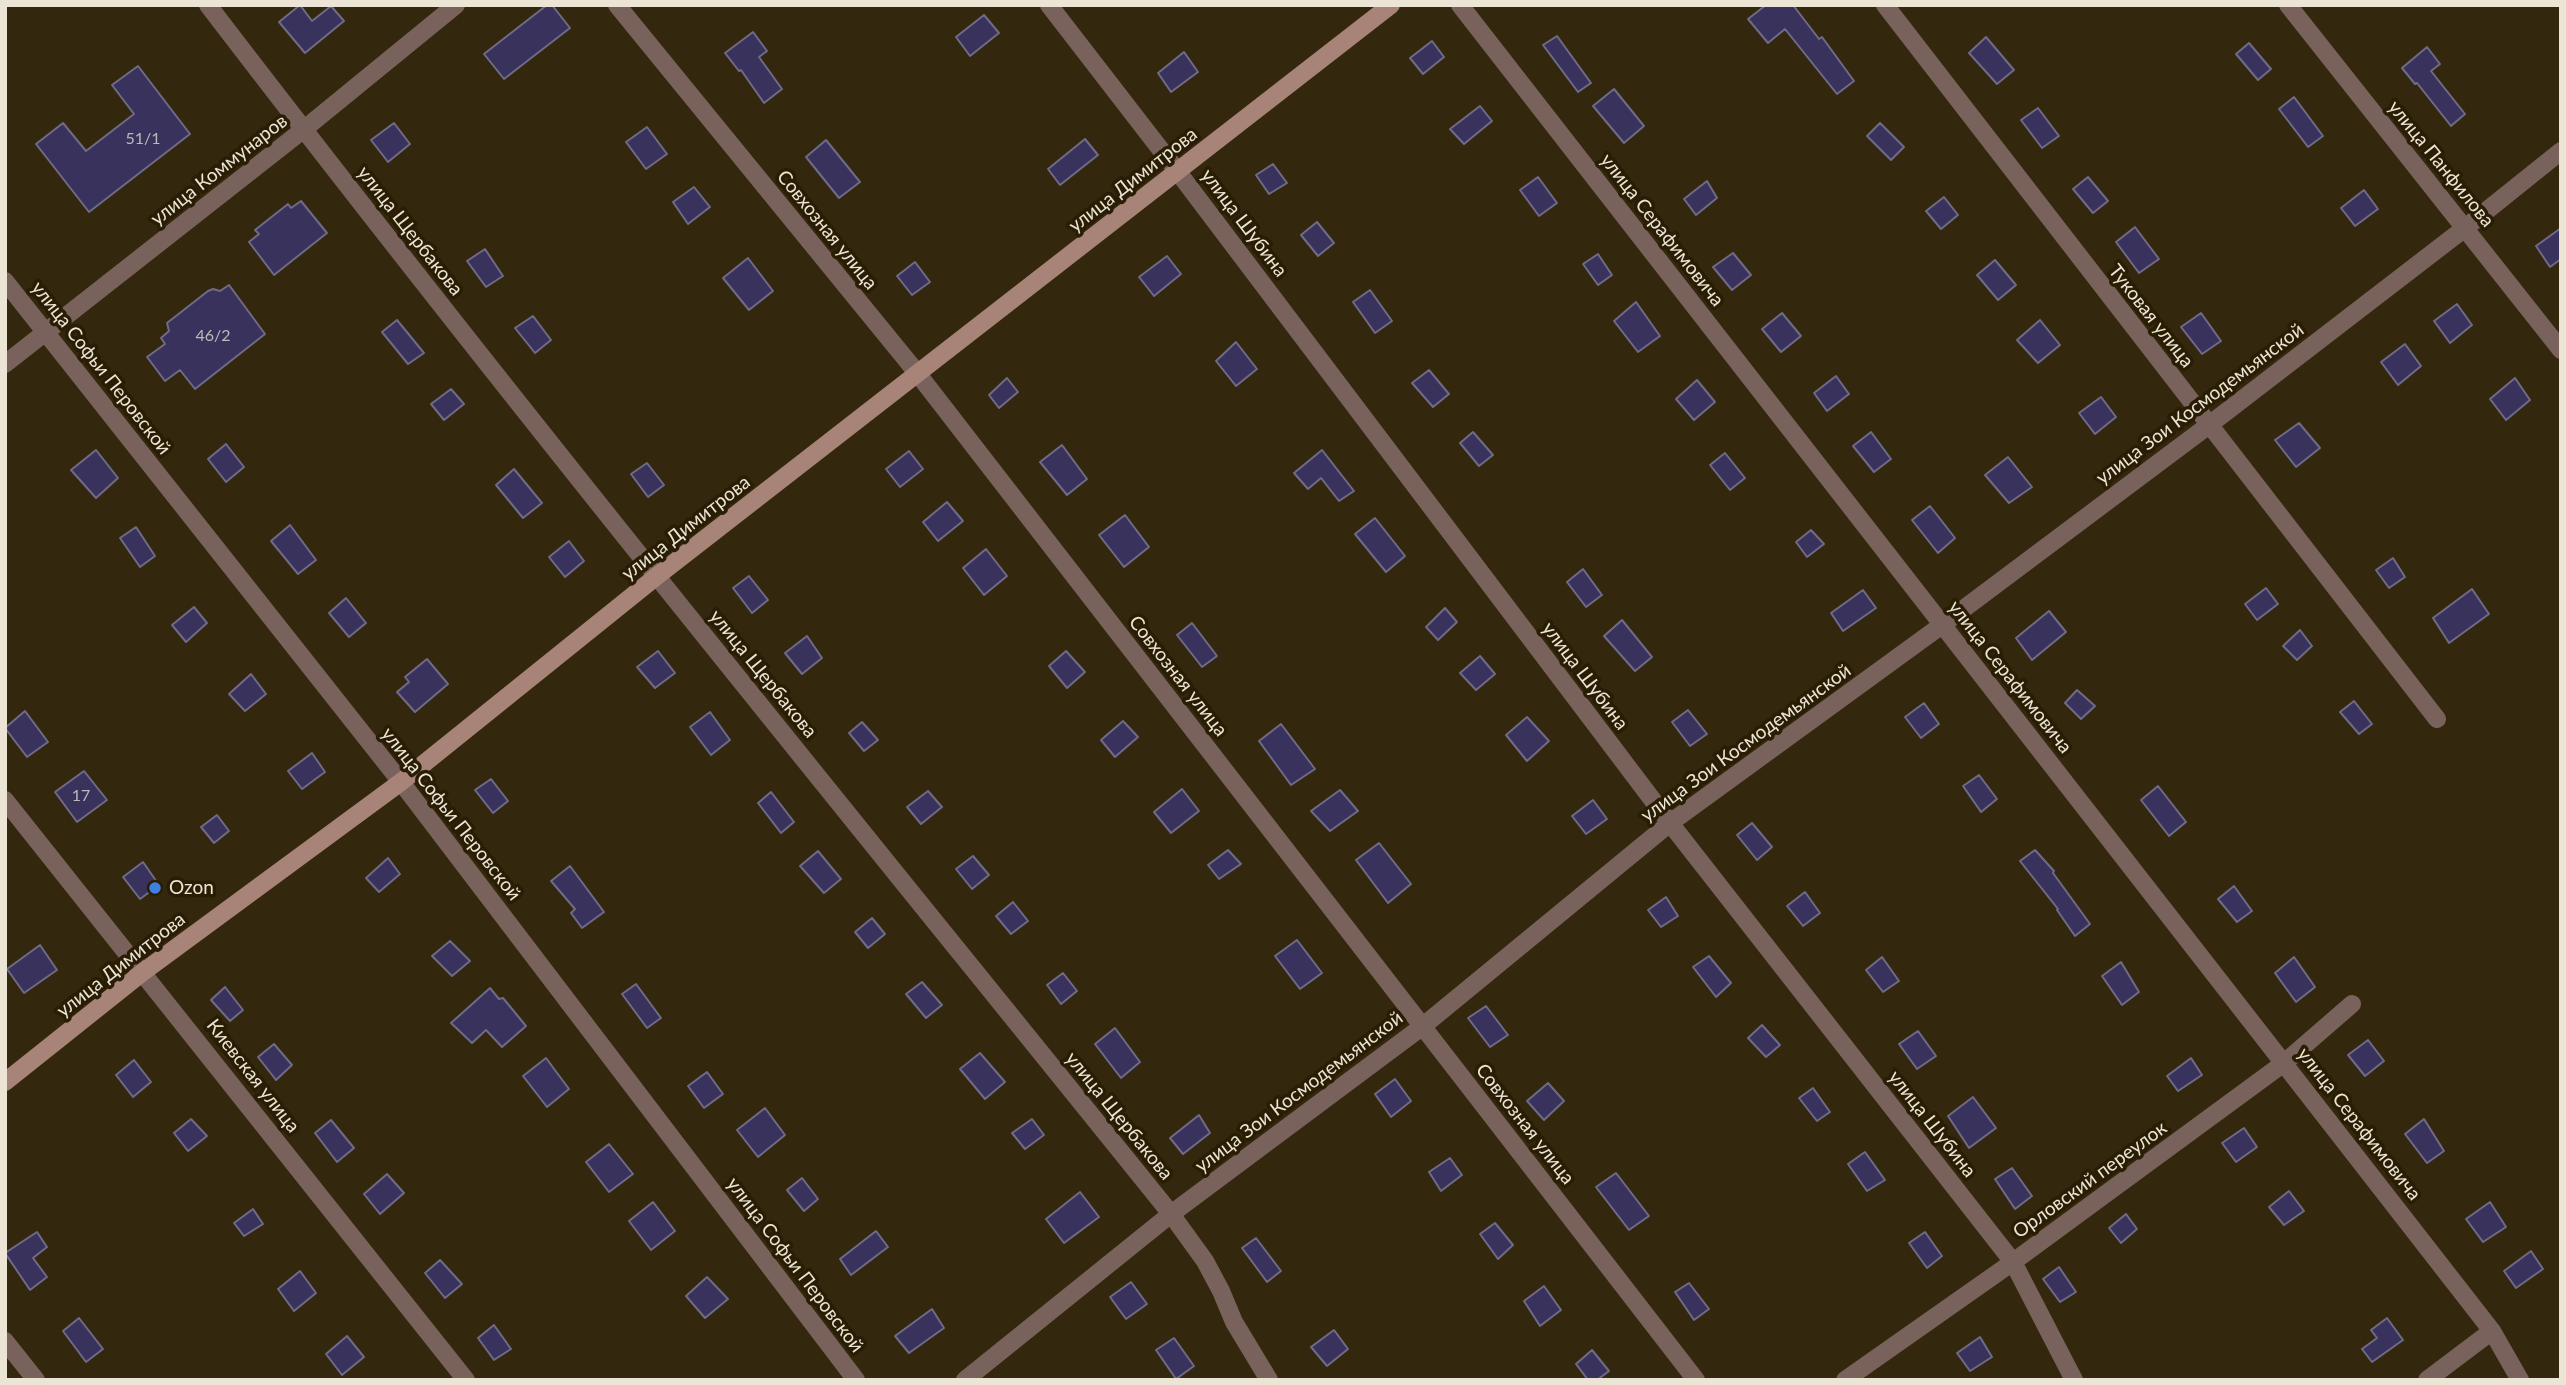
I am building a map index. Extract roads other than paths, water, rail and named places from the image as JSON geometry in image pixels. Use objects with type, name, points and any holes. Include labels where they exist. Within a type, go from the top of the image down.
[{"type":"street","name":"улица Щербакова","points":[[208,5],[303,130],[657,576],[1171,1214],[1205,1261],[1234,1322],[1269,1380]]},
{"type":"street","name":"улица Коммунаров","points":[[5,364],[303,130],[456,5]]},
{"type":"street","name":"Совхозная улица","points":[[617,5],[918,374],[1696,1380]]},
{"type":"street","name":"улица Шубина","points":[[1049,5],[1670,823],[2014,1262],[2074,1380]]},
{"type":"street","name":"улица Димитрова","points":[[5,1082],[144,972],[401,782],[657,576],[1391,5]]},
{"type":"street","name":"улица Серафимовича","points":[[1460,5],[2492,1331],[2519,1380]]},
{"type":"street","name":"Туковая улица","points":[[1885,5],[2437,719]]},
{"type":"street","name":"улица Панфилова","points":[[2288,5],[2561,350]]},
{"type":"street","name":"улица Зои Космодемьянской","points":[[965,1380],[1171,1214],[1423,1026],[1670,823],[1942,625],[2209,425],[2561,151]]},
{"type":"street","name":"улица Софьи Перовской","points":[[5,281],[401,782],[856,1380]]},
{"type":"street","name":"Киевская улица","points":[[5,800],[466,1380]]},
{"type":"street","name":"Орловский переулок","points":[[1845,1380],[2014,1262],[2284,1063],[2352,1004]]},
{"type":"street","points":[[2427,1380],[2492,1331]]},
{"type":"street","points":[[5,1341],[36,1380]]},
{"type":"place","name":"Ozon","points":[[155,888]]}]
